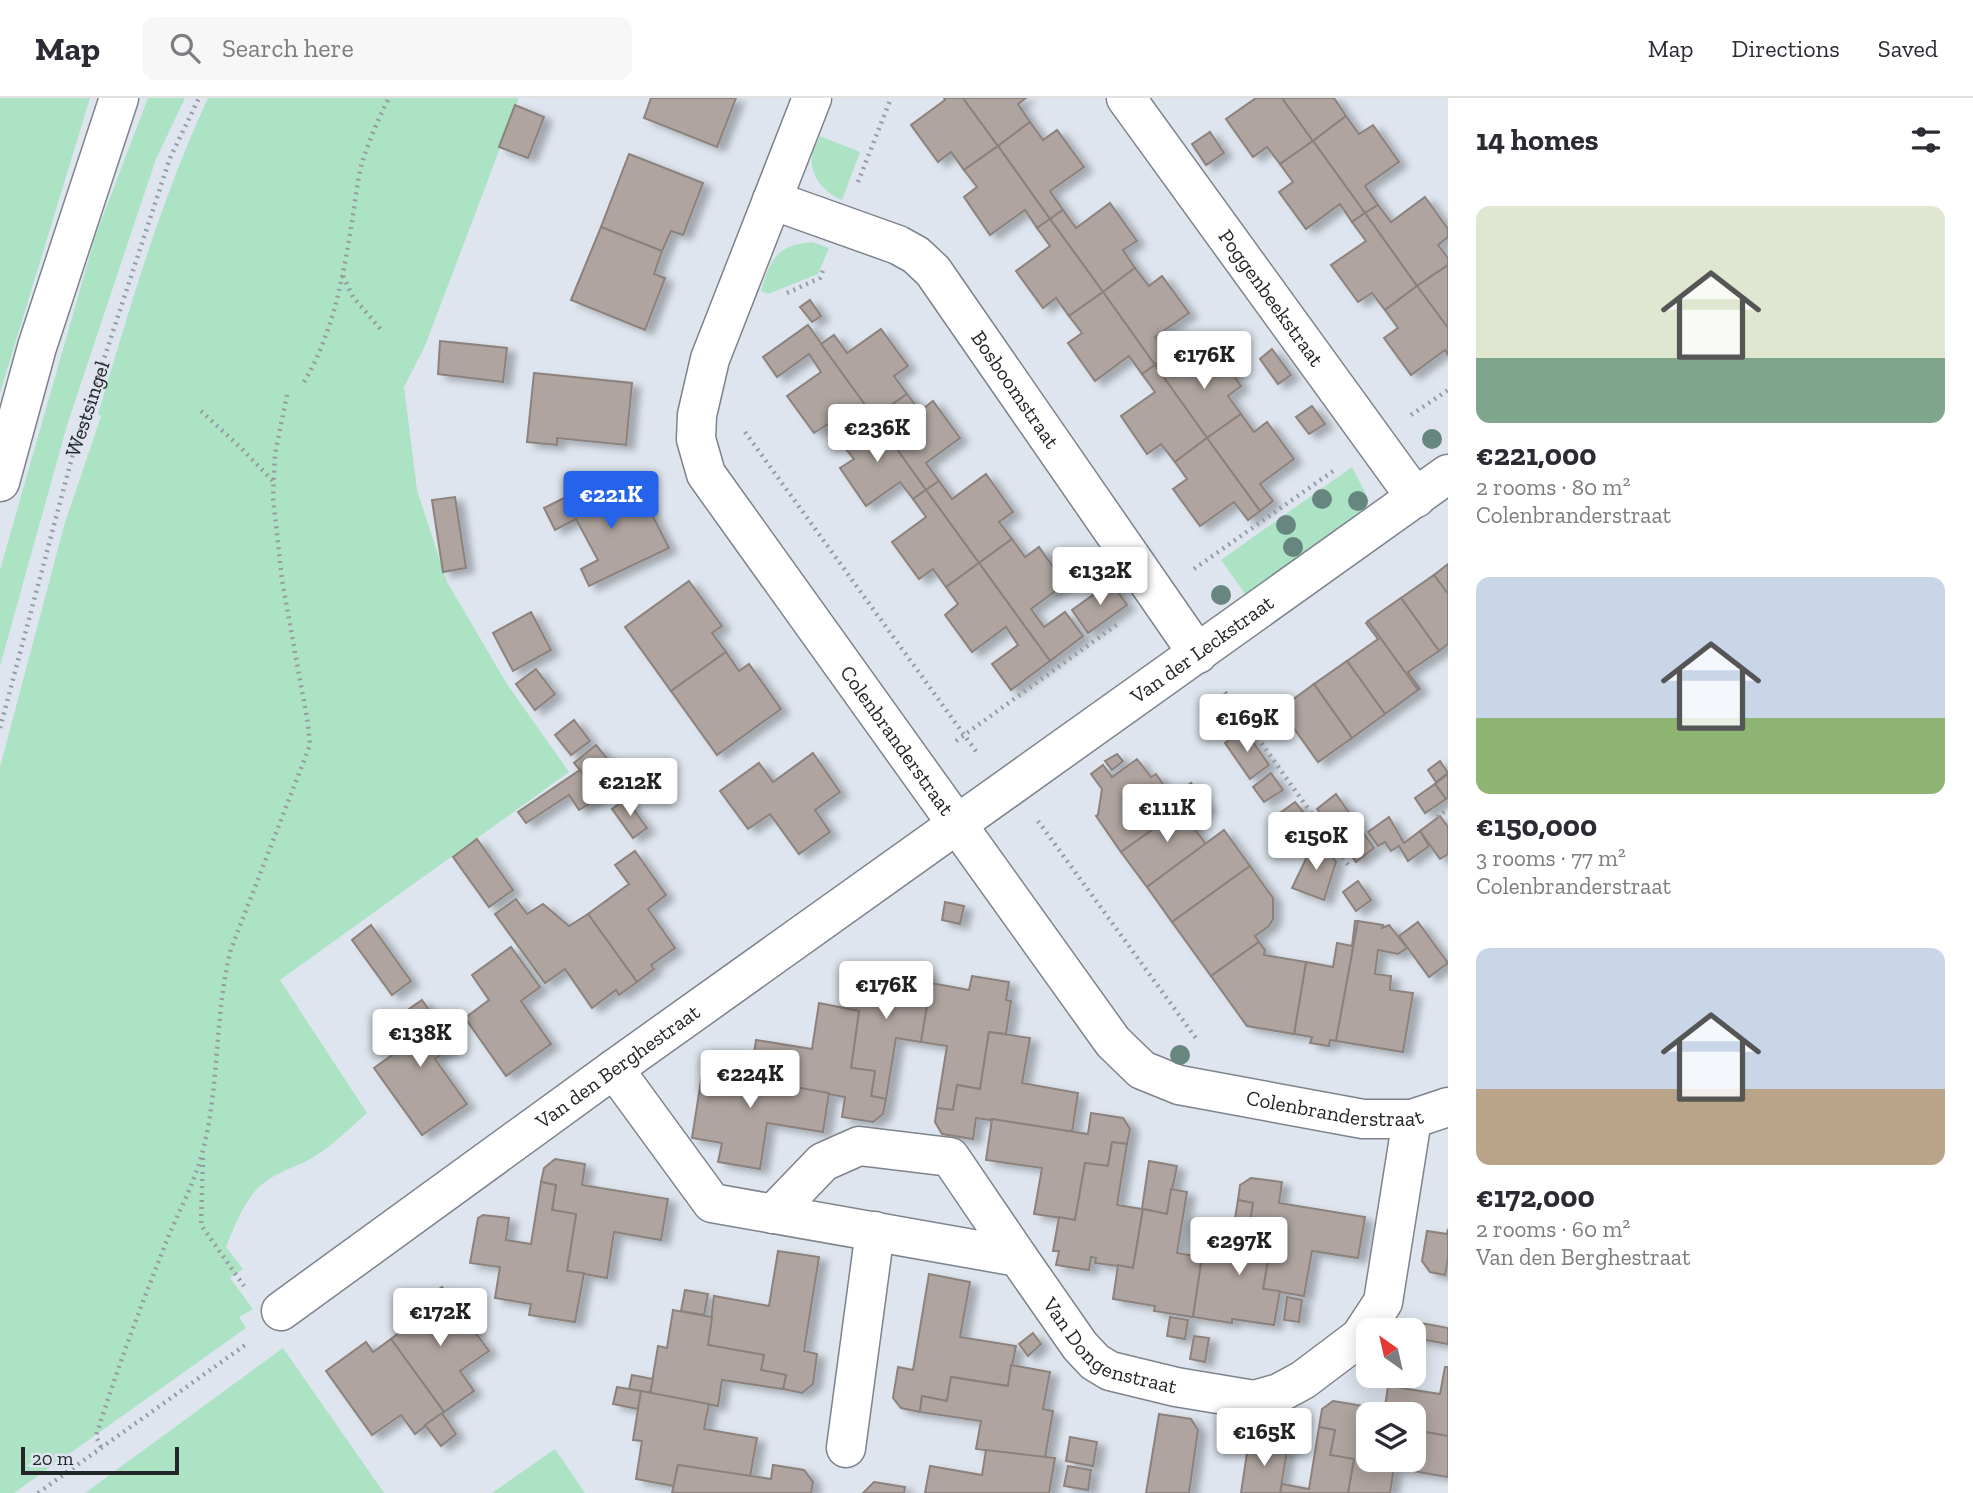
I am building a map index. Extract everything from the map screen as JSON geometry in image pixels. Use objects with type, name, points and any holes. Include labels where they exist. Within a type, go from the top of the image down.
[{"type":"street","points":[[0,482],[37,347],[119,98]]},
{"type":"street","name":"Colenbranderstraat","points":[[812,98],[710,359],[697,415],[696,439],[706,474],[1113,1042],[1142,1070],[1179,1085],[1363,1119],[1412,1119],[1448,1107]]},
{"type":"street","name":"Poggenbeekstraat","points":[[1126,98],[1416,498]]},
{"type":"street","name":"Bosboomstraat","points":[[772,200],[898,245],[916,255],[933,271],[1198,654]]},
{"type":"street","name":"Van der Leckstraat","points":[[959,825],[1448,474]]},
{"type":"street","name":"Van den Berghestraat","points":[[281,1311],[614,1069],[959,825]]},
{"type":"street","points":[[614,1069],[712,1203],[1018,1256]]},
{"type":"street","name":"Van Dongenstraat","points":[[773,1214],[822,1162],[859,1146],[950,1157],[1080,1346],[1095,1363],[1110,1371],[1176,1387],[1255,1400],[1279,1393],[1303,1380],[1360,1337],[1383,1302],[1412,1119]]},
{"type":"street","points":[[846,1448],[875,1231]]},
{"type":"path","name":"Westsingel","points":[[0,728],[74,450],[170,158],[199,98]]},
{"type":"path","points":[[304,382],[318,358],[334,311],[362,165],[378,119],[389,98]]},
{"type":"path","points":[[343,275],[353,297],[383,332]]},
{"type":"path","points":[[38,1493],[248,1343],[281,1311],[255,1301],[201,1225],[203,1152],[211,1111],[225,973],[254,884],[310,744],[282,580],[273,498],[275,454],[287,395]]},
{"type":"path","points":[[201,411],[274,482]]},
{"type":"path","points":[[742,427],[995,778],[1013,786],[1239,1096]]},
{"type":"path","points":[[1198,654],[1349,866]]},
{"type":"path","points":[[1437,817],[1448,809]]},
{"type":"path","points":[[101,1447],[96,1436],[110,1390],[203,1152]]},
{"type":"green space","points":[[0,98],[90,98],[0,393]]},
{"type":"green space","points":[[148,98],[185,98],[156,159],[68,422],[0,666],[0,570],[95,237]]},
{"type":"green space","points":[[208,98],[519,98],[425,346],[404,387],[417,490],[447,582],[507,684],[569,772],[280,980],[367,1113],[306,1162],[266,1181],[245,1206],[226,1247],[243,1269],[230,1278],[253,1309],[239,1317],[246,1328],[14,1493],[0,1493],[0,767],[64,526],[101,416],[98,414],[134,294],[175,175]]},
{"type":"green space","points":[[820,136],[860,152],[842,200],[825,189],[813,171],[812,155]]},
{"type":"green space","points":[[812,242],[829,248],[818,274],[768,294],[761,291],[776,256],[790,247]]},
{"type":"green space","points":[[1352,467],[1365,492],[1366,510],[1251,602],[1221,560]]},
{"type":"green space","points":[[283,1348],[384,1493],[85,1493]]},
{"type":"green space","points":[[555,1449],[585,1493],[492,1493]]},
{"type":"building","points":[[651,98],[736,98],[717,147],[644,118]]},
{"type":"building","points":[[944,98],[963,98],[998,146],[964,170],[951,152],[938,162],[911,125],[945,100]]},
{"type":"building","points":[[963,98],[1026,98],[1018,104],[1030,122],[998,146]]},
{"type":"building","points":[[1256,98],[1282,98],[1313,141],[1280,164],[1267,147],[1253,157],[1226,119]]},
{"type":"building","points":[[1282,98],[1334,98],[1346,116],[1313,141]]},
{"type":"building","points":[[515,105],[544,117],[528,158],[499,147]]},
{"type":"building","points":[[1346,116],[1359,134],[1373,125],[1399,162],[1365,186],[1378,205],[1365,213],[1313,141]]},
{"type":"building","points":[[1030,122],[1043,140],[1057,130],[1084,167],[1050,191],[1063,210],[1050,219],[998,146]]},
{"type":"building","points":[[1210,132],[1224,153],[1206,165],[1192,144]]},
{"type":"building","points":[[1313,141],[1365,213],[1352,222],[1340,204],[1306,229],[1279,192],[1293,182],[1280,164]]},
{"type":"building","points":[[998,146],[1050,219],[1037,228],[1025,210],[990,235],[964,197],[977,187],[964,170]]},
{"type":"building","points":[[629,154],[703,183],[683,235],[671,231],[662,251],[601,227]]},
{"type":"building","points":[[1425,197],[1448,229],[1448,237],[1438,245],[1448,258],[1448,265],[1417,286],[1365,213],[1378,205],[1391,222]]},
{"type":"building","points":[[1110,203],[1137,241],[1123,250],[1135,268],[1103,292],[1050,219],[1063,210],[1076,228]]},
{"type":"building","points":[[1365,213],[1417,286],[1385,310],[1372,293],[1358,302],[1331,265],[1366,241],[1352,222]]},
{"type":"building","points":[[1050,219],[1103,292],[1069,316],[1056,298],[1043,308],[1016,271],[1050,246],[1037,228]]},
{"type":"building","points":[[601,227],[662,251],[654,274],[665,278],[645,330],[571,300]]},
{"type":"building","points":[[1448,265],[1448,328],[1417,286]]},
{"type":"building","points":[[1135,268],[1149,286],[1162,276],[1189,313],[1155,337],[1168,355],[1155,365],[1103,292]]},
{"type":"building","points":[[1417,286],[1448,328],[1448,355],[1445,350],[1411,375],[1384,338],[1398,328],[1385,310]]},
{"type":"building","points":[[1103,292],[1155,365],[1142,374],[1129,356],[1095,381],[1068,343],[1082,333],[1069,316]]},
{"type":"building","points":[[810,300],[821,316],[812,322],[800,307]]},
{"type":"building","points":[[808,325],[874,417],[840,442],[828,424],[814,433],[787,396],[821,372],[809,354],[777,377],[763,357]]},
{"type":"building","points":[[881,329],[908,366],[894,376],[907,394],[874,417],[821,344],[834,335],[847,353]]},
{"type":"building","points":[[440,341],[507,348],[503,382],[438,374]]},
{"type":"building","points":[[1215,349],[1241,386],[1228,396],[1241,414],[1207,438],[1155,365],[1168,355],[1181,374]]},
{"type":"building","points":[[1272,349],[1291,375],[1278,384],[1260,359]]},
{"type":"building","points":[[1155,365],[1207,438],[1175,462],[1161,444],[1147,454],[1121,416],[1155,392],[1142,374]]},
{"type":"building","points":[[534,373],[632,383],[626,445],[557,438],[557,445],[527,442]]},
{"type":"building","points":[[907,394],[920,411],[933,401],[960,438],[926,463],[939,481],[926,490],[874,417]]},
{"type":"building","points":[[1312,406],[1325,424],[1309,434],[1296,417]]},
{"type":"building","points":[[1241,414],[1254,432],[1267,422],[1294,459],[1260,484],[1273,501],[1260,511],[1207,438]]},
{"type":"building","points":[[874,417],[926,490],[913,499],[900,482],[866,506],[840,468],[854,459],[840,442]]},
{"type":"building","points":[[1207,438],[1260,511],[1248,520],[1234,502],[1200,526],[1173,489],[1187,479],[1175,462]]},
{"type":"building","points":[[986,474],[1013,512],[999,522],[1012,539],[979,563],[926,490],[939,481],[952,499]]},
{"type":"building","points":[[586,487],[597,508],[638,487],[669,548],[589,586],[581,569],[598,560],[576,519],[555,530],[544,508]]},
{"type":"building","points":[[926,490],[979,563],[946,587],[933,569],[919,579],[892,542],[926,517],[913,499]]},
{"type":"building","points":[[455,497],[466,568],[443,572],[432,500]]},
{"type":"building","points":[[1012,539],[1025,557],[1039,547],[1065,584],[1031,609],[1044,627],[1065,612],[1083,636],[1050,661],[979,563]]},
{"type":"building","points":[[979,563],[1050,661],[1011,690],[992,664],[1018,645],[1006,627],[972,652],[945,615],[958,604],[946,587]]},
{"type":"building","points":[[1448,564],[1448,594],[1434,575]]},
{"type":"building","points":[[1434,575],[1448,594],[1448,644],[1439,651],[1401,598]]},
{"type":"building","points":[[689,581],[722,626],[712,633],[726,652],[671,691],[625,627]]},
{"type":"building","points":[[1111,582],[1127,605],[1088,633],[1072,610]]},
{"type":"building","points":[[1401,598],[1439,651],[1408,672],[1420,689],[1418,690],[1368,621]]},
{"type":"building","points":[[531,612],[551,650],[513,671],[493,633]]},
{"type":"building","points":[[1368,621],[1418,690],[1385,714],[1347,661],[1378,639],[1366,623]]},
{"type":"building","points":[[726,652],[739,671],[749,664],[781,709],[717,755],[671,691]]},
{"type":"building","points":[[1347,661],[1385,714],[1352,738],[1314,684]]},
{"type":"building","points":[[536,669],[555,694],[535,710],[516,684]]},
{"type":"building","points":[[1314,684],[1352,738],[1318,762],[1280,709]]},
{"type":"building","points":[[574,720],[590,741],[571,755],[555,735]]},
{"type":"building","points":[[1244,729],[1269,765],[1250,779],[1225,743]]},
{"type":"building","points":[[596,745],[614,767],[592,785],[574,763]]},
{"type":"building","points":[[813,753],[840,792],[815,810],[830,832],[799,854],[770,814],[748,829],[720,791],[759,763],[773,782]]},
{"type":"building","points":[[1117,754],[1123,761],[1112,770],[1105,761]]},
{"type":"building","points":[[1137,759],[1151,777],[1156,774],[1172,797],[1191,783],[1200,796],[1121,852],[1096,816],[1102,789],[1091,774],[1103,765],[1112,777]]},
{"type":"building","points":[[1440,761],[1448,773],[1436,782],[1428,770]]},
{"type":"building","points":[[580,770],[599,798],[579,810],[569,795],[526,823],[518,812]]},
{"type":"building","points":[[1271,773],[1283,790],[1264,802],[1253,787]]},
{"type":"building","points":[[1448,774],[1448,797],[1446,799],[1435,784]]},
{"type":"building","points":[[1435,784],[1446,799],[1425,813],[1415,798]]},
{"type":"building","points":[[1336,794],[1374,848],[1356,862],[1317,809]]},
{"type":"building","points":[[1200,796],[1209,808],[1189,822],[1206,844],[1147,887],[1121,852]]},
{"type":"building","points":[[626,799],[647,828],[633,838],[612,809]]},
{"type":"building","points":[[1295,802],[1304,813],[1290,826],[1280,813]]},
{"type":"building","points":[[1304,813],[1314,828],[1299,839],[1290,826]]},
{"type":"building","points":[[1440,816],[1448,827],[1448,854],[1440,859],[1420,831]]},
{"type":"building","points":[[1389,817],[1404,843],[1420,831],[1429,846],[1408,861],[1399,846],[1391,851],[1385,842],[1378,846],[1368,832]]},
{"type":"building","points":[[1224,830],[1250,866],[1172,922],[1147,887]]},
{"type":"building","points":[[1317,836],[1336,862],[1324,900],[1292,888]]},
{"type":"building","points":[[477,839],[513,890],[489,907],[453,857]]},
{"type":"building","points":[[635,851],[666,895],[648,909],[675,948],[651,965],[654,969],[637,982],[588,914],[629,884],[615,865]]},
{"type":"building","points":[[1250,866],[1273,898],[1273,919],[1269,926],[1255,936],[1259,942],[1211,976],[1172,922]]},
{"type":"building","points":[[1358,881],[1371,900],[1356,911],[1343,892]]},
{"type":"building","points":[[516,899],[527,914],[543,904],[569,926],[588,914],[637,982],[619,995],[616,990],[592,1008],[565,969],[545,983],[495,914]]},
{"type":"building","points":[[945,902],[964,906],[960,924],[942,920]]},
{"type":"building","points":[[1355,921],[1358,921],[1336,1041],[1330,1040],[1329,1046],[1310,1043],[1312,1037],[1294,1034],[1306,962],[1333,967],[1337,943],[1352,946]]},
{"type":"building","points":[[1358,921],[1383,925],[1382,928],[1389,925],[1407,948],[1398,954],[1378,950],[1375,974],[1391,976],[1390,990],[1413,993],[1403,1052],[1336,1041]]},
{"type":"building","points":[[1418,922],[1448,963],[1429,977],[1399,936]]},
{"type":"building","points":[[371,925],[411,981],[392,995],[352,940]]},
{"type":"building","points":[[1259,942],[1265,950],[1264,955],[1306,962],[1294,1034],[1247,1026],[1211,976]]},
{"type":"building","points":[[511,947],[540,987],[521,1001],[551,1044],[506,1076],[465,1018],[489,1000],[472,975]]},
{"type":"building","points":[[917,971],[930,973],[931,983],[921,1042],[896,1038],[886,1099],[871,1096],[875,1071],[851,1068],[859,1011],[844,1008],[849,974],[892,982],[893,977],[915,980]]},
{"type":"building","points":[[972,976],[1009,982],[1006,1000],[1011,1001],[1006,1034],[989,1032],[980,1089],[957,1085],[953,1110],[937,1108],[947,1046],[921,1042],[931,983],[969,990]]},
{"type":"building","points":[[422,1000],[454,1045],[435,1059],[467,1104],[422,1135],[374,1068],[402,1048],[386,1025]]},
{"type":"building","points":[[819,1003],[859,1011],[851,1068],[875,1071],[871,1096],[886,1099],[883,1114],[873,1122],[842,1117],[845,1097],[750,1080],[756,1040],[812,1049]]},
{"type":"building","points":[[989,1032],[1030,1038],[1022,1083],[1078,1093],[1072,1132],[976,1118],[973,1139],[942,1134],[935,1122],[937,1108],[953,1110],[957,1085],[980,1089]]},
{"type":"building","points":[[711,1051],[737,1055],[734,1076],[829,1093],[823,1132],[767,1123],[760,1169],[718,1162],[722,1143],[692,1138],[705,1055]]},
{"type":"building","points":[[1091,1113],[1123,1118],[1130,1129],[1127,1144],[1112,1142],[1108,1166],[1085,1163],[1075,1220],[1034,1214],[1042,1168],[986,1160],[992,1119],[1088,1134]]},
{"type":"building","points":[[1112,1142],[1127,1144],[1117,1205],[1142,1209],[1149,1161],[1177,1166],[1167,1214],[1143,1209],[1133,1268],[1095,1263],[1096,1258],[1091,1257],[1089,1270],[1056,1265],[1059,1251],[1053,1251],[1059,1217],[1075,1220],[1085,1163],[1108,1166]]},
{"type":"building","points":[[555,1159],[585,1164],[582,1185],[668,1199],[661,1240],[614,1232],[607,1278],[567,1271],[576,1214],[552,1210],[556,1185],[541,1182],[544,1168]]},
{"type":"building","points":[[1251,1178],[1282,1182],[1279,1203],[1365,1217],[1358,1258],[1312,1251],[1304,1296],[1263,1289],[1273,1231],[1249,1227],[1253,1203],[1238,1200],[1240,1185]]},
{"type":"building","points":[[541,1182],[556,1185],[552,1210],[576,1214],[567,1271],[584,1273],[575,1322],[529,1315],[531,1304],[495,1298],[500,1267],[470,1263],[478,1218],[483,1215],[509,1218],[506,1240],[531,1244]]},
{"type":"building","points":[[1171,1189],[1187,1192],[1177,1253],[1202,1257],[1193,1317],[1154,1311],[1155,1306],[1113,1299],[1118,1265],[1133,1268],[1143,1209],[1167,1214]]},
{"type":"building","points":[[1238,1200],[1253,1203],[1249,1227],[1273,1231],[1263,1289],[1280,1291],[1274,1325],[1232,1319],[1232,1323],[1193,1317],[1202,1257],[1228,1261]]},
{"type":"building","points":[[1448,1229],[1445,1275],[1430,1272],[1422,1261],[1427,1231],[1447,1234]]},
{"type":"building","points":[[778,1251],[819,1257],[804,1351],[817,1354],[813,1384],[802,1393],[783,1389],[786,1375],[761,1370],[764,1355],[708,1345],[714,1296],[769,1306]]},
{"type":"building","points":[[929,1274],[970,1282],[960,1337],[1016,1346],[1008,1386],[951,1377],[947,1401],[922,1396],[920,1412],[901,1408],[893,1398],[898,1367],[913,1370]]},
{"type":"building","points":[[442,1287],[489,1351],[460,1371],[474,1391],[444,1412],[391,1339],[409,1325],[403,1316]]},
{"type":"building","points":[[685,1290],[708,1294],[704,1315],[681,1311]]},
{"type":"building","points":[[1287,1297],[1302,1300],[1299,1322],[1284,1320]]},
{"type":"building","points":[[673,1310],[712,1317],[708,1345],[764,1355],[761,1370],[786,1375],[783,1389],[722,1380],[718,1406],[650,1394],[658,1346],[667,1348]]},
{"type":"building","points":[[1170,1317],[1188,1320],[1185,1339],[1167,1336]]},
{"type":"building","points":[[1426,1324],[1448,1328],[1448,1344],[1426,1340]]},
{"type":"building","points":[[1033,1333],[1041,1344],[1028,1356],[1019,1344]]},
{"type":"building","points":[[1194,1336],[1209,1338],[1205,1362],[1190,1359]]},
{"type":"building","points":[[391,1339],[444,1412],[415,1434],[401,1415],[372,1435],[326,1371],[366,1342],[373,1352]]},
{"type":"building","points":[[1011,1365],[1050,1372],[1043,1409],[1053,1411],[1045,1458],[976,1449],[981,1421],[920,1412],[922,1396],[947,1401],[951,1377],[1008,1386]]},
{"type":"building","points":[[1445,1367],[1448,1367],[1448,1436],[1426,1432],[1426,1402],[1386,1402],[1388,1388],[1440,1394]]},
{"type":"building","points":[[632,1375],[653,1379],[650,1393],[629,1389]]},
{"type":"building","points":[[617,1387],[641,1391],[638,1409],[613,1404]]},
{"type":"building","points":[[641,1391],[709,1404],[704,1429],[757,1438],[750,1477],[678,1465],[674,1486],[636,1479],[642,1441],[633,1440]]},
{"type":"building","points":[[1333,1401],[1356,1405],[1356,1472],[1393,1472],[1390,1493],[1348,1493],[1354,1459],[1330,1455],[1335,1430],[1319,1427],[1322,1409]]},
{"type":"building","points":[[442,1413],[456,1434],[441,1446],[425,1425]]},
{"type":"building","points":[[1159,1414],[1191,1419],[1198,1430],[1189,1493],[1146,1493]]},
{"type":"building","points":[[1319,1427],[1335,1430],[1330,1455],[1354,1459],[1348,1493],[1280,1493],[1282,1484],[1309,1489]]},
{"type":"building","points":[[1426,1432],[1448,1436],[1448,1477],[1418,1472],[1426,1472]]},
{"type":"building","points":[[1070,1437],[1097,1442],[1093,1466],[1066,1461]]},
{"type":"building","points":[[1258,1440],[1288,1445],[1280,1493],[1241,1493],[1248,1446]]},
{"type":"building","points":[[986,1450],[1055,1458],[1049,1493],[925,1493],[930,1466],[982,1475]]},
{"type":"building","points":[[678,1465],[771,1479],[773,1465],[804,1470],[813,1482],[811,1493],[672,1493]]},
{"type":"building","points":[[1068,1466],[1091,1470],[1088,1490],[1064,1486]]},
{"type":"building","points":[[874,1482],[905,1487],[904,1493],[863,1493]]}]
